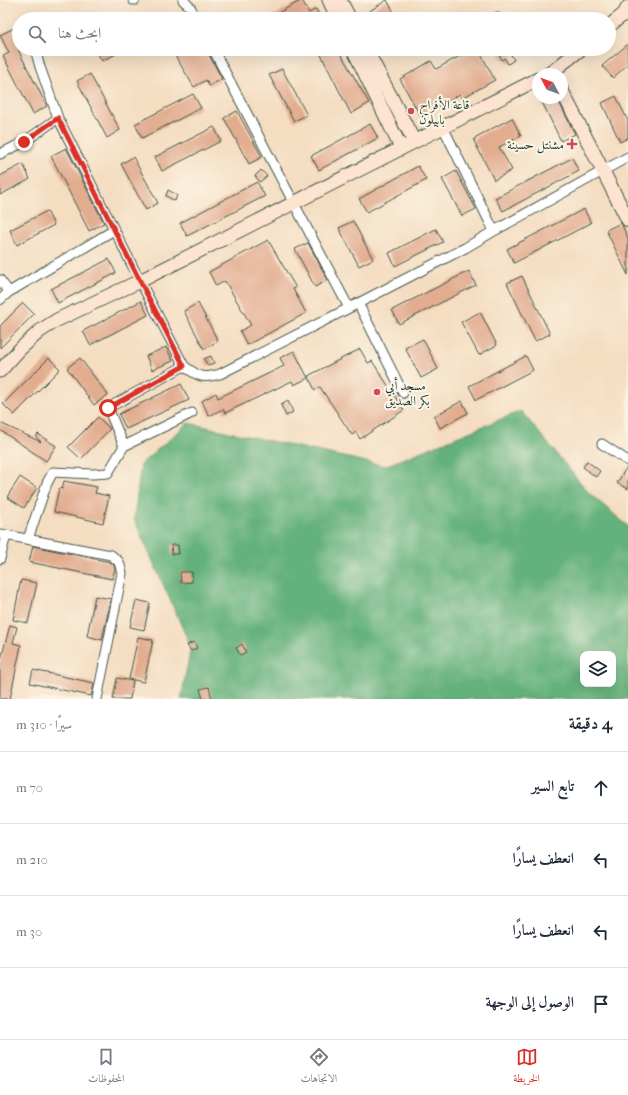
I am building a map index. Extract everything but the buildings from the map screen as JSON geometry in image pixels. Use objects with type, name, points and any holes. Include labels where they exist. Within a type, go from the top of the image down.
[{"type":"main road","points":[[329,0],[341,12]]},
{"type":"main road","points":[[616,19],[626,10]]},
{"type":"main road","points":[[356,56],[401,148]]},
{"type":"main road","points":[[370,56],[414,141]]},
{"type":"main road","points":[[558,68],[573,56]]},
{"type":"main road","points":[[0,371],[20,349],[40,331],[57,320],[140,281],[532,82]]},
{"type":"main road","points":[[568,103],[628,220]]},
{"type":"street","points":[[183,0],[193,12]]},
{"type":"street","points":[[37,56],[58,118],[184,366],[196,375],[207,377],[220,374],[460,250],[628,157]]},
{"type":"street","points":[[217,56],[349,308]]},
{"type":"street","points":[[0,154],[24,142],[58,118]]},
{"type":"street","points":[[443,127],[494,231]]},
{"type":"street","points":[[0,300],[9,292],[114,230]]},
{"type":"street","points":[[0,280],[9,292]]},
{"type":"street","points":[[358,303],[403,393]]},
{"type":"street","points":[[124,446],[108,408],[184,366]]},
{"type":"street","points":[[28,539],[47,483],[53,472],[92,474],[108,473],[124,446],[192,413]]},
{"type":"street","points":[[602,444],[628,461]]},
{"type":"street","points":[[0,559],[3,534],[111,555],[119,562],[122,573],[98,699]]},
{"type":"green space","points":[[521,411],[589,493],[628,526],[628,699],[181,699],[191,647],[134,519],[141,464],[188,423],[385,466]]},
{"type":"place","name":"قاعة الأفراح بابيلون","points":[[411,111]]},
{"type":"place","name":"مشنتل حسينة","points":[[572,144]]},
{"type":"place","name":"مسجد أبي بكر الصديق","points":[[377,392]]},
{"type":"route","points":[[24,142],[58,118],[184,366],[108,408]]}]
